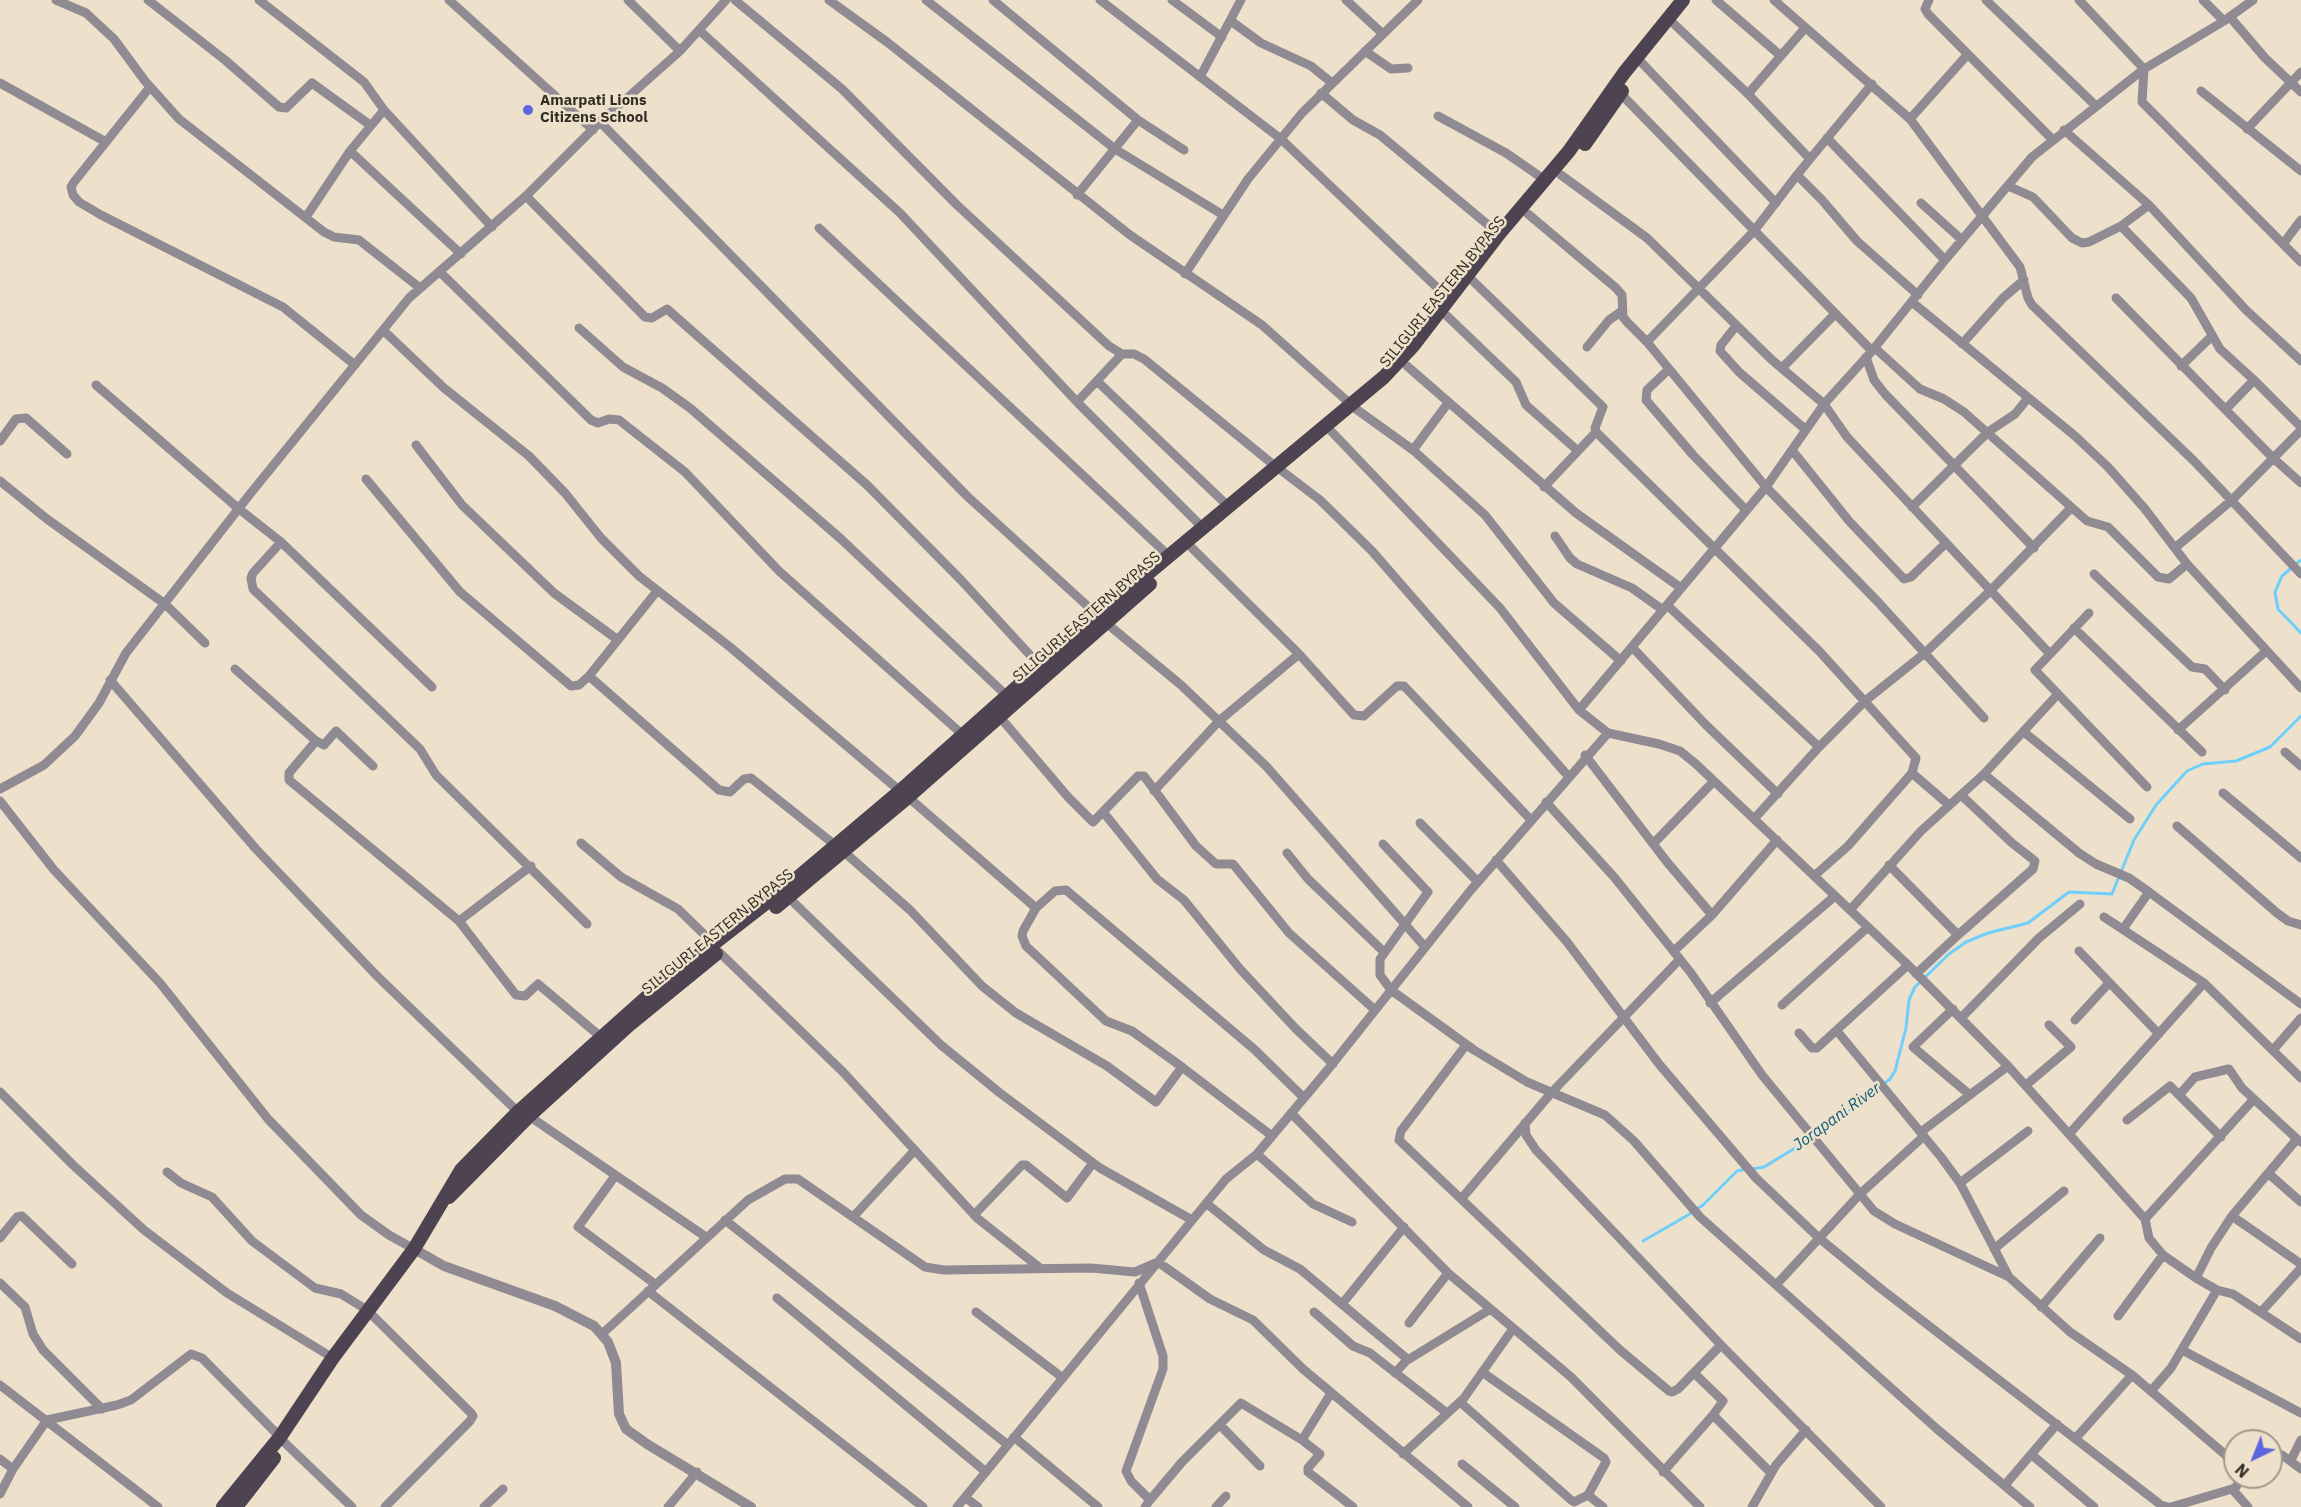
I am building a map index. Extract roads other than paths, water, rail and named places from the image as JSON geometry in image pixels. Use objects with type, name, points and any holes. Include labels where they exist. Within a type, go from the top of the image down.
[{"type":"main road","name":"SILIGURI EASTERN BYPASS","points":[[904,794],[963,735],[1007,696],[1192,548],[1279,468],[1352,406],[1399,361],[1499,234],[1545,180],[1624,73],[1683,0]]},
{"type":"main road","name":"SILIGURI EASTERN BYPASS","points":[[523,1114],[716,948],[999,716],[1169,556],[1228,506],[1330,430],[1352,406],[1407,366],[1473,281],[1561,175],[1642,63],[1695,0]]},
{"type":"main road","name":"SILIGURI EASTERN BYPASS","points":[[236,1507],[283,1440],[333,1358],[414,1248],[442,1203],[523,1114],[601,1037],[658,987],[788,897],[839,848]]},
{"type":"main road","name":"SILIGURI EASTERN BYPASS","points":[[224,1507],[316,1404],[340,1362],[350,1334]]},
{"type":"street","points":[[56,0],[86,13],[114,39],[150,87],[179,119],[329,235],[358,240],[420,288]]},
{"type":"street","points":[[148,0],[225,60],[279,108],[290,106],[312,83],[370,125]]},
{"type":"street","points":[[259,0],[364,82],[384,110],[492,227]]},
{"type":"street","points":[[449,0],[593,130]]},
{"type":"street","points":[[628,0],[680,51]]},
{"type":"street","points":[[0,789],[44,765],[75,736],[99,703],[110,680],[165,604],[354,365],[420,288],[526,196],[600,122],[680,51],[726,0]]},
{"type":"street","points":[[735,0],[842,88],[957,206],[1101,338],[1122,354],[1134,354],[1144,359],[1320,500],[1372,551],[1568,776]]},
{"type":"street","points":[[829,0],[980,116],[1077,195],[1262,325],[1352,406],[1413,450],[1485,515],[1554,603],[1591,638],[1621,662]]},
{"type":"street","points":[[926,0],[1115,149],[1223,215]]},
{"type":"street","points":[[993,0],[1138,120],[1184,150]]},
{"type":"street","points":[[1100,0],[1281,139],[1448,298]]},
{"type":"street","points":[[1172,0],[1221,37]]},
{"type":"street","points":[[1200,77],[1241,0]]},
{"type":"street","points":[[1346,0],[1383,34]]},
{"type":"street","points":[[1185,273],[1223,215],[1281,139],[1321,93],[1418,0]]},
{"type":"street","points":[[1716,0],[1781,56]]},
{"type":"street","points":[[1774,0],[1910,119],[1980,217],[2020,267],[2032,305],[2167,434],[2301,574]]},
{"type":"street","points":[[1929,0],[1925,9],[1928,14],[2052,139]]},
{"type":"street","points":[[1986,0],[2094,105]]},
{"type":"street","points":[[2079,0],[2144,69],[2142,102],[2301,262]]},
{"type":"street","points":[[2203,0],[2227,19],[2301,92]]},
{"type":"street","points":[[1579,710],[1621,662],[1712,548],[1766,487],[1824,404],[1871,352],[1980,217],[2032,157],[2094,105],[2144,69],[2227,19],[2240,4],[2253,0]]},
{"type":"street","points":[[1231,21],[1261,43],[1304,62],[1332,83]]},
{"type":"street","points":[[1674,24],[1748,94],[1810,159]]},
{"type":"street","points":[[1748,94],[1805,28]]},
{"type":"street","points":[[699,30],[900,213],[1077,402],[1203,528]]},
{"type":"street","points":[[1365,51],[1391,69],[1408,68]]},
{"type":"street","points":[[1910,119],[1968,54]]},
{"type":"street","points":[[1642,63],[1776,203]]},
{"type":"street","points":[[2247,129],[2301,72]]},
{"type":"street","points":[[0,82],[106,142]]},
{"type":"street","points":[[1647,342],[1754,231],[1872,84]]},
{"type":"street","points":[[150,87],[71,188],[79,202],[283,307],[354,365]]},
{"type":"street","points":[[2201,91],[2301,171]]},
{"type":"street","points":[[1321,93],[1353,120],[1380,135],[1499,234]]},
{"type":"street","points":[[1620,93],[1871,352],[1920,389],[1954,404],[2087,521],[2108,527],[2158,577],[2169,579],[2187,564]]},
{"type":"street","points":[[306,217],[350,151],[384,110]]},
{"type":"street","points":[[1438,116],[1506,153],[1545,180]]},
{"type":"street","points":[[1077,195],[1138,120]]},
{"type":"street","points":[[600,122],[967,496],[1266,766],[1425,946]]},
{"type":"street","points":[[2064,130],[2149,205],[2246,310],[2301,361]]},
{"type":"street","points":[[1827,138],[1945,260]]},
{"type":"street","points":[[350,151],[461,254]]},
{"type":"street","points":[[1561,175],[1647,238],[1736,326],[1824,404],[1847,437],[2050,654]]},
{"type":"street","points":[[1797,175],[1857,241],[1962,344],[2108,467],[2176,547],[2187,564],[2265,652],[2301,688]]},
{"type":"street","points":[[2008,186],[2033,197],[2072,238],[2082,243],[2089,242],[2121,226],[2149,205]]},
{"type":"street","points":[[526,196],[645,317],[652,318],[667,309],[867,485],[961,580],[1041,667]]},
{"type":"street","points":[[1921,203],[1962,240]]},
{"type":"street","points":[[1528,214],[1616,288],[1622,295],[1623,311],[1628,323],[1647,342],[1766,487],[1984,717]]},
{"type":"street","points":[[2283,244],[2301,220]]},
{"type":"street","points":[[2121,226],[2191,298],[2220,349],[2254,380],[2301,429],[2232,500],[2176,547]]},
{"type":"street","points":[[819,228],[1169,556]]},
{"type":"street","points":[[440,272],[591,420],[598,423],[609,419],[619,420],[672,461],[705,491],[779,571],[963,735]]},
{"type":"street","points":[[1962,344],[1997,304],[2024,280]]},
{"type":"street","points":[[1473,281],[1600,402],[1603,412],[1596,423],[1596,432],[1544,487]]},
{"type":"street","points":[[2116,298],[2181,366],[2301,483]]},
{"type":"street","points":[[1587,347],[1609,320],[1623,311]]},
{"type":"street","points":[[1782,368],[1835,314]]},
{"type":"street","points":[[1447,316],[1516,382],[1526,405],[1578,451]]},
{"type":"street","points":[[1736,326],[1721,345],[1720,351],[1739,372],[1806,430]]},
{"type":"street","points":[[579,328],[623,367],[690,408],[840,539],[1007,696]]},
{"type":"street","points":[[383,330],[444,388],[529,456],[565,493],[601,538],[657,591],[730,647],[1036,908]]},
{"type":"street","points":[[2181,366],[2212,336]]},
{"type":"street","points":[[1871,352],[1878,386],[2034,548]]},
{"type":"street","points":[[1077,402],[1122,354]]},
{"type":"street","points":[[1407,366],[1584,520],[1681,588]]},
{"type":"street","points":[[1669,369],[1647,390],[1646,400],[1693,455],[1746,510]]},
{"type":"street","points":[[2226,409],[2254,380]]},
{"type":"street","points":[[1098,382],[1228,506]]},
{"type":"street","points":[[96,385],[281,542],[432,687]]},
{"type":"street","points":[[1912,507],[1988,432],[2015,414],[2028,398]]},
{"type":"street","points":[[1413,450],[1448,403]]},
{"type":"street","points":[[0,441],[16,419],[26,418],[67,454]]},
{"type":"street","points":[[1330,430],[1500,608],[1579,710],[1608,733],[1680,751],[1908,965],[2008,1066],[2145,1219],[2149,1238],[2163,1255],[2217,1290],[2229,1291],[2301,1340]]},
{"type":"street","points":[[1596,432],[1712,548],[1766,597],[1916,758],[1912,773],[1848,846],[1814,876]]},
{"type":"street","points":[[416,445],[462,505],[554,593],[618,640]]},
{"type":"street","points":[[1792,450],[1849,521],[1904,579],[1911,577],[1946,543]]},
{"type":"street","points":[[366,479],[441,570],[487,616],[571,686],[579,685],[589,676],[657,591]]},
{"type":"street","points":[[0,481],[47,519],[165,604],[205,643]]},
{"type":"street","points":[[1754,819],[1819,747],[1865,701],[1925,653],[2034,548],[2071,508]]},
{"type":"street","points":[[1556,536],[1570,558],[1577,564],[1632,588],[1665,608],[1819,747]]},
{"type":"street","points":[[281,542],[251,578],[254,589],[420,749],[436,775],[531,866],[587,924]]},
{"type":"street","points":[[1192,548],[1299,654],[1357,717],[1364,716],[1397,686],[1404,686],[1530,820]]},
{"type":"street","points":[[2094,574],[2192,667],[2205,669],[2225,690]]},
{"type":"street","points":[[2089,613],[2035,670],[2147,787]]},
{"type":"street","points":[[2074,628],[2202,752]]},
{"type":"street","points":[[1632,647],[1698,717],[1778,794]]},
{"type":"street","points":[[2178,730],[2265,652]]},
{"type":"street","points":[[1154,791],[1218,721],[1299,654]]},
{"type":"street","points":[[235,669],[316,741],[324,745],[336,731],[373,766]]},
{"type":"street","points":[[589,676],[719,790],[729,792],[744,778],[751,778],[839,848],[910,910],[982,986],[1016,1013],[1107,1066],[1156,1102],[1182,1067]]},
{"type":"street","points":[[110,680],[264,857],[377,976],[523,1114],[706,1237]]},
{"type":"street","points":[[1850,910],[1889,865],[1949,805],[1984,774],[2058,694]]},
{"type":"street","points":[[999,716],[1089,820],[1097,821],[1139,775],[1144,776],[1196,846],[1216,864],[1233,864],[1289,933],[1375,1010]]},
{"type":"street","points":[[2024,732],[2130,819]]},
{"type":"street","points":[[957,1507],[1226,1179],[1257,1154],[1333,1064],[1496,860],[1586,755],[1608,733]]},
{"type":"street","points":[[316,741],[289,773],[288,778],[459,921],[516,995],[525,996],[538,984],[601,1037]]},
{"type":"street","points":[[2285,752],[2301,766]]},
{"type":"street","points":[[1586,755],[1653,844],[1712,915]]},
{"type":"street","points":[[1912,773],[1949,805]]},
{"type":"street","points":[[1984,774],[2079,853],[2112,872],[2128,878],[2149,892],[2301,1004]]},
{"type":"street","points":[[1653,844],[1714,781]]},
{"type":"street","points":[[2223,793],[2301,858]]},
{"type":"street","points":[[1918,975],[1958,935],[2032,869],[2035,861],[2007,839],[1961,795]]},
{"type":"street","points":[[0,801],[54,870],[159,983],[268,1119],[361,1215],[388,1235],[444,1266],[585,1319],[602,1335],[616,1363],[618,1406],[624,1426],[647,1444],[752,1507]]},
{"type":"street","points":[[1546,802],[1614,877],[1677,955],[1762,1075],[1874,1211],[1888,1220],[2009,1277],[2070,1332],[2132,1375],[2223,1453]]},
{"type":"street","points":[[1104,813],[1156,879],[1184,900],[1240,969],[1296,1029],[1333,1064]]},
{"type":"street","points":[[1420,823],[1478,882]]},
{"type":"street","points":[[2177,826],[2277,913],[2288,921],[2301,925]]},
{"type":"street","points":[[1462,1198],[1552,1092],[1624,1017],[1776,840]]},
{"type":"street","points":[[580,843],[621,877],[678,909],[843,1072],[974,1215],[1040,1268]]},
{"type":"street","points":[[1383,843],[1428,892],[1380,959],[1380,975],[1391,990],[1466,1045],[1527,1082],[1605,1115],[1634,1141],[1699,1216],[1937,1429],[2030,1507]]},
{"type":"street","points":[[1287,853],[1308,879],[1384,952]]},
{"type":"street","points":[[1496,860],[1567,942],[1624,1017],[1747,1169],[1819,1238],[1880,1288],[2161,1505],[2169,1507],[2232,1489],[2248,1507]]},
{"type":"street","points":[[1889,865],[1958,935]]},
{"type":"street","points":[[459,921],[531,866]]},
{"type":"street","points":[[1272,1136],[1132,1031],[1106,1021],[1026,946],[1022,936],[1023,932],[1036,908],[1055,891],[1066,890],[1255,1050],[1304,1098]]},
{"type":"street","points":[[2123,929],[2149,892]]},
{"type":"street","points":[[1710,1003],[1836,896]]},
{"type":"street","points":[[788,897],[941,1045],[1094,1162],[1192,1220]]},
{"type":"street","points":[[1961,1018],[2039,938],[2080,904]]},
{"type":"street","points":[[2104,917],[2204,983],[2301,1078]]},
{"type":"street","points":[[1782,1005],[1868,927]]},
{"type":"street","points":[[2079,951],[2159,1034]]},
{"type":"street","points":[[1800,1033],[1815,1048],[1837,1031],[1908,965]]},
{"type":"street","points":[[2075,1020],[2109,983]]},
{"type":"street","points":[[2070,1133],[2204,983]]},
{"type":"street","points":[[1953,1010],[1913,1047],[1970,1095]]},
{"type":"street","points":[[2273,1050],[2301,1018]]},
{"type":"street","points":[[2026,1085],[2071,1047],[2049,1025]]},
{"type":"street","points":[[1837,1031],[1887,1089],[1960,1183],[2009,1277]]},
{"type":"street","points":[[1466,1045],[1398,1136],[1402,1143],[1620,1350],[1669,1390],[1675,1392],[1721,1345]]},
{"type":"street","points":[[1776,1285],[1860,1194],[1922,1134],[2008,1066]]},
{"type":"street","points":[[2180,1094],[2195,1077],[2229,1069],[2253,1100],[2299,1141],[2232,1216],[2211,1248],[2196,1278]]},
{"type":"street","points":[[2127,1120],[2170,1086],[2221,1137]]},
{"type":"street","points":[[0,1092],[73,1165],[144,1230],[227,1293],[333,1358]]},
{"type":"street","points":[[2145,1219],[2253,1100]]},
{"type":"street","points":[[1291,1113],[1448,1273],[1512,1330],[1571,1377],[1663,1472],[1701,1507]]},
{"type":"street","points":[[1526,1123],[1526,1135],[1536,1150],[1721,1345],[1881,1507]]},
{"type":"street","points":[[1960,1183],[2028,1131]]},
{"type":"street","points":[[854,1217],[915,1150]]},
{"type":"street","points":[[1257,1154],[1313,1204],[1352,1222]]},
{"type":"street","points":[[974,1215],[1022,1165],[1026,1165],[1066,1198],[1094,1162]]},
{"type":"street","points":[[167,1172],[181,1184],[212,1197],[247,1236],[315,1288],[341,1294],[367,1310],[473,1416],[407,1487],[385,1507]]},
{"type":"street","points":[[2269,1174],[2301,1202]]},
{"type":"street","points":[[615,1176],[578,1227],[923,1507]]},
{"type":"street","points":[[602,1335],[748,1200],[785,1179],[798,1179],[813,1187],[925,1267],[944,1270],[1040,1268],[1135,1272],[1158,1262]]},
{"type":"street","points":[[1994,1249],[2064,1191]]},
{"type":"street","points":[[1206,1203],[1264,1250],[1300,1269],[1405,1357],[1406,1361]]},
{"type":"street","points":[[0,1238],[17,1217],[22,1216],[72,1264]]},
{"type":"street","points":[[2232,1216],[2300,1271],[2261,1312]]},
{"type":"street","points":[[725,1220],[1098,1507]]},
{"type":"street","points":[[1341,1304],[1404,1227]]},
{"type":"street","points":[[2041,1307],[2100,1239]]},
{"type":"street","points":[[2118,1316],[2163,1255]]},
{"type":"street","points":[[1158,1262],[1210,1299],[1253,1320],[1330,1393],[1468,1507]]},
{"type":"street","points":[[1409,1323],[1448,1273]]},
{"type":"street","points":[[0,1283],[25,1307],[33,1334],[43,1350],[102,1409]]},
{"type":"street","points":[[1139,1283],[1162,1356],[1163,1369],[1126,1471],[1148,1503],[1182,1462],[1238,1405],[1244,1402],[1320,1454],[1308,1468],[1308,1472],[1353,1507]]},
{"type":"street","points":[[2151,1391],[2182,1350],[2217,1290]]},
{"type":"street","points":[[777,1298],[986,1472]]},
{"type":"street","points":[[1395,1372],[1406,1361],[1489,1310]]},
{"type":"street","points":[[976,1312],[1063,1378]]},
{"type":"street","points":[[1314,1312],[1353,1346],[1370,1353],[1447,1413]]},
{"type":"street","points":[[1403,1454],[1460,1402],[1512,1330]]},
{"type":"street","points":[[2182,1350],[2301,1413]]},
{"type":"street","points":[[0,1494],[13,1469],[47,1420],[102,1409],[131,1400],[191,1354],[202,1358],[352,1507]]},
{"type":"street","points":[[1460,1402],[1572,1504],[1588,1495],[1605,1462],[1604,1458],[1482,1372]]},
{"type":"street","points":[[1663,1472],[1724,1401],[1694,1373]]},
{"type":"street","points":[[2076,1439],[2132,1375]]},
{"type":"street","points":[[0,1385],[158,1507]]},
{"type":"street","points":[[1302,1440],[1330,1393]]},
{"type":"street","points":[[1713,1415],[1771,1473]]},
{"type":"street","points":[[2005,1485],[2057,1424]]},
{"type":"street","points":[[1220,1425],[1260,1466]]},
{"type":"street","points":[[1752,1507],[1771,1473],[1806,1430]]},
{"type":"street","points":[[2291,1460],[2301,1440]]},
{"type":"street","points":[[2032,1455],[2094,1507]]},
{"type":"street","points":[[2283,1456],[2301,1469]]},
{"type":"street","points":[[0,1459],[13,1469]]},
{"type":"street","points":[[1462,1464],[1515,1507]]},
{"type":"street","points":[[668,1507],[697,1472]]},
{"type":"street","points":[[484,1507],[503,1489]]},
{"type":"street","points":[[1588,1495],[1603,1507]]},
{"type":"street","points":[[1216,1507],[1226,1496]]},
{"type":"street","points":[[966,1498],[978,1507]]},
{"type":"waterway","name":"Jorapani River","points":[[2301,560],[2282,576],[2275,592],[2278,609],[2301,633]]},
{"type":"waterway","name":"Jorapani River","points":[[1752,1169],[1764,1167],[1820,1133],[1890,1079],[1895,1071],[1906,1028],[1909,1000],[1915,987],[1949,954],[1966,942],[1988,933],[2028,923],[2069,892],[2112,894],[2134,840],[2156,805],[2187,771],[2203,764],[2236,761],[2270,747],[2301,716]]},
{"type":"waterway","name":"Jorapani River","points":[[1643,1241],[1703,1205],[1737,1171],[1746,1169]]},
{"type":"place","name":"Amarpati Lions Citizens School","points":[[528,110]]}]
